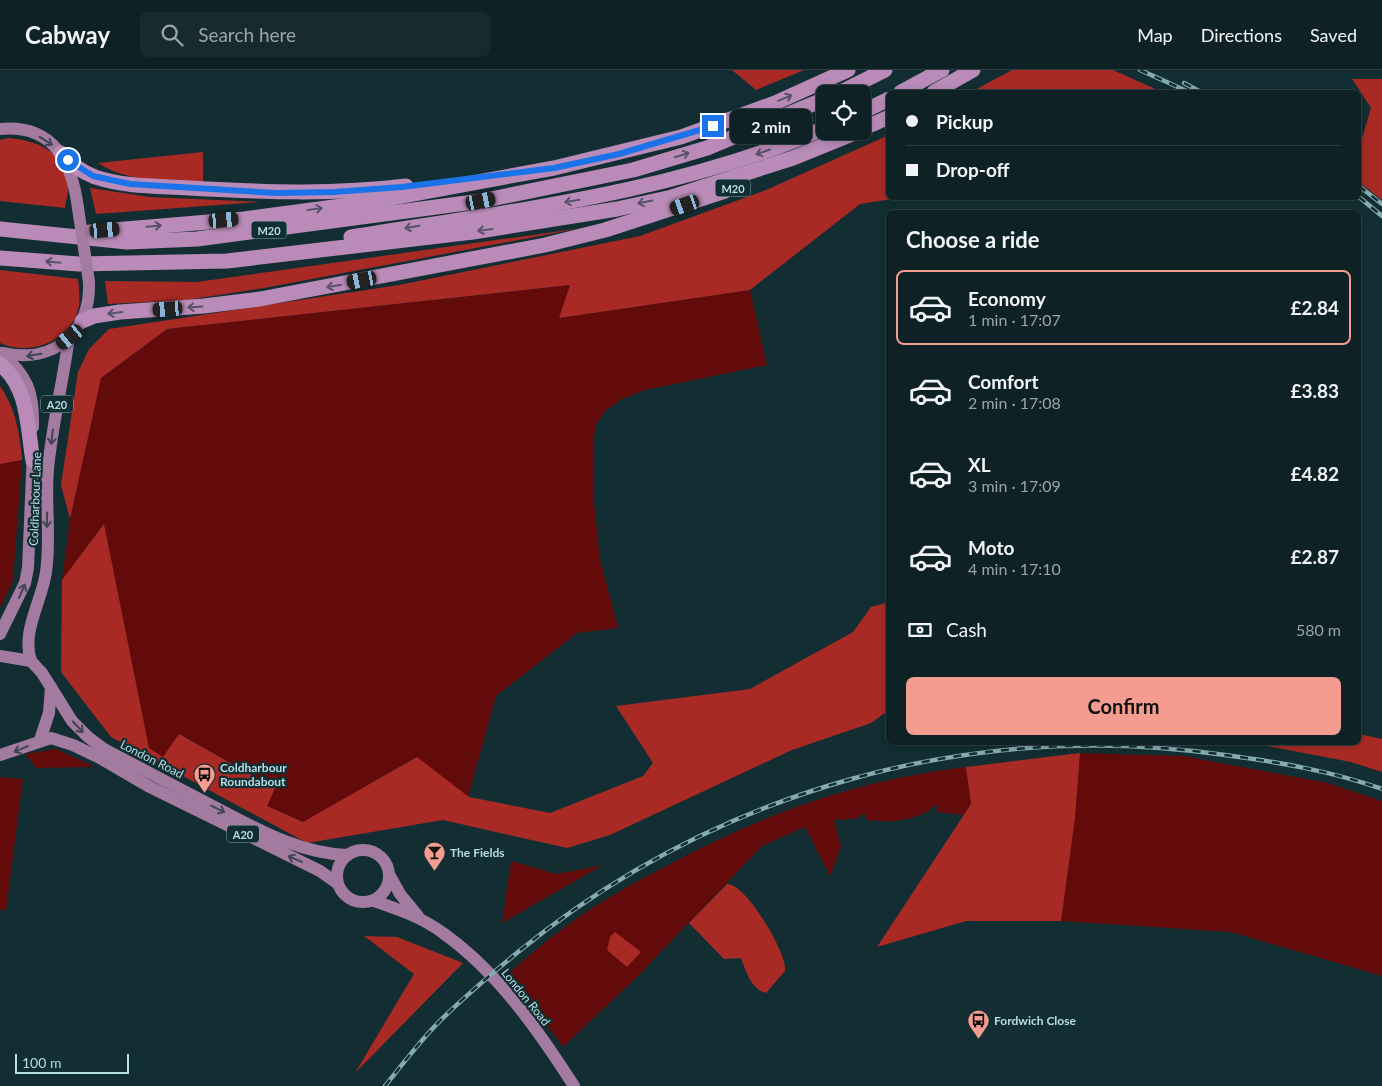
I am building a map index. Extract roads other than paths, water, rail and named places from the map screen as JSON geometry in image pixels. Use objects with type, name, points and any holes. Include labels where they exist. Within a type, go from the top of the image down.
[{"type":"highway","name":"M20","points":[[56,236],[244,219],[355,204],[554,168],[681,137],[775,103],[848,70]]},
{"type":"highway","points":[[855,85],[885,70]]},
{"type":"highway","points":[[905,90],[942,70]]},
{"type":"highway","points":[[938,90],[973,70]]},
{"type":"highway","points":[[871,108],[886,100]]},
{"type":"highway","name":"M20","points":[[0,229],[127,242],[197,240],[481,201],[633,170],[707,148],[816,103]]},
{"type":"highway","name":"M20","points":[[871,125],[886,118]]},
{"type":"highway","name":"M20","points":[[136,264],[274,250],[574,200],[687,176],[775,148],[816,132]]},
{"type":"highway","name":"M20","points":[[0,258],[79,264],[227,262],[473,232],[672,197],[793,158],[837,140]]},
{"type":"highway","name":"M20","points":[[82,322],[94,316],[120,312],[204,306],[260,299],[545,245],[658,214],[756,180],[840,140]]},
{"type":"highway","name":"M20","points":[[61,153],[83,171],[117,182],[276,193],[334,192],[402,187],[554,168]]},
{"type":"highway","points":[[0,356],[19,386],[24,400],[33,461]]},
{"type":"main road","points":[[0,130],[14,129],[36,135],[51,143],[61,153],[73,179],[88,282],[88,301],[82,322],[70,337],[50,351],[39,355],[0,356]]},
{"type":"main road","name":"Coldharbour Lane","points":[[31,661],[28,653],[29,631],[43,591],[46,570],[48,472],[52,431],[70,337]]},
{"type":"main road","name":"Coldharbour Lane","points":[[0,634],[22,591],[28,568],[33,461]]},
{"type":"main road","points":[[0,656],[31,661],[51,687],[49,713],[40,740],[0,755]]},
{"type":"main road","name":"London Road","points":[[51,687],[72,720],[88,737],[104,749],[250,826],[298,846],[331,855],[348,855]]},
{"type":"main road","name":"London Road","points":[[40,740],[51,738],[73,744],[148,786],[305,864],[337,883]]},
{"type":"main road","points":[[363,850],[371,851],[384,860],[390,876],[386,890],[374,901],[366,903],[348,899],[337,883],[338,867],[348,855],[363,850]]},
{"type":"main road","name":"London Road","points":[[390,876],[400,894],[421,919]]},
{"type":"main road","name":"London Road","points":[[374,901],[421,919],[443,932],[498,981],[552,1052],[574,1086]]},
{"type":"railway","points":[[1140,70],[1185,90]]},
{"type":"railway","points":[[1184,83],[1197,90]]},
{"type":"railway","points":[[1361,188],[1382,204]]},
{"type":"railway","points":[[1361,199],[1382,216]]},
{"type":"railway","points":[[385,1086],[428,1033],[465,997],[518,952],[595,896],[676,848],[762,809],[850,779],[942,759],[1035,748],[1130,746],[1225,755],[1285,764],[1324,772],[1382,789]]},
{"type":"place","name":"Coldharbour Roundabout","points":[[204,793]]},
{"type":"place","name":"The Fields","points":[[434,871]]},
{"type":"place","name":"Fordwich Close","points":[[978,1039]]}]
